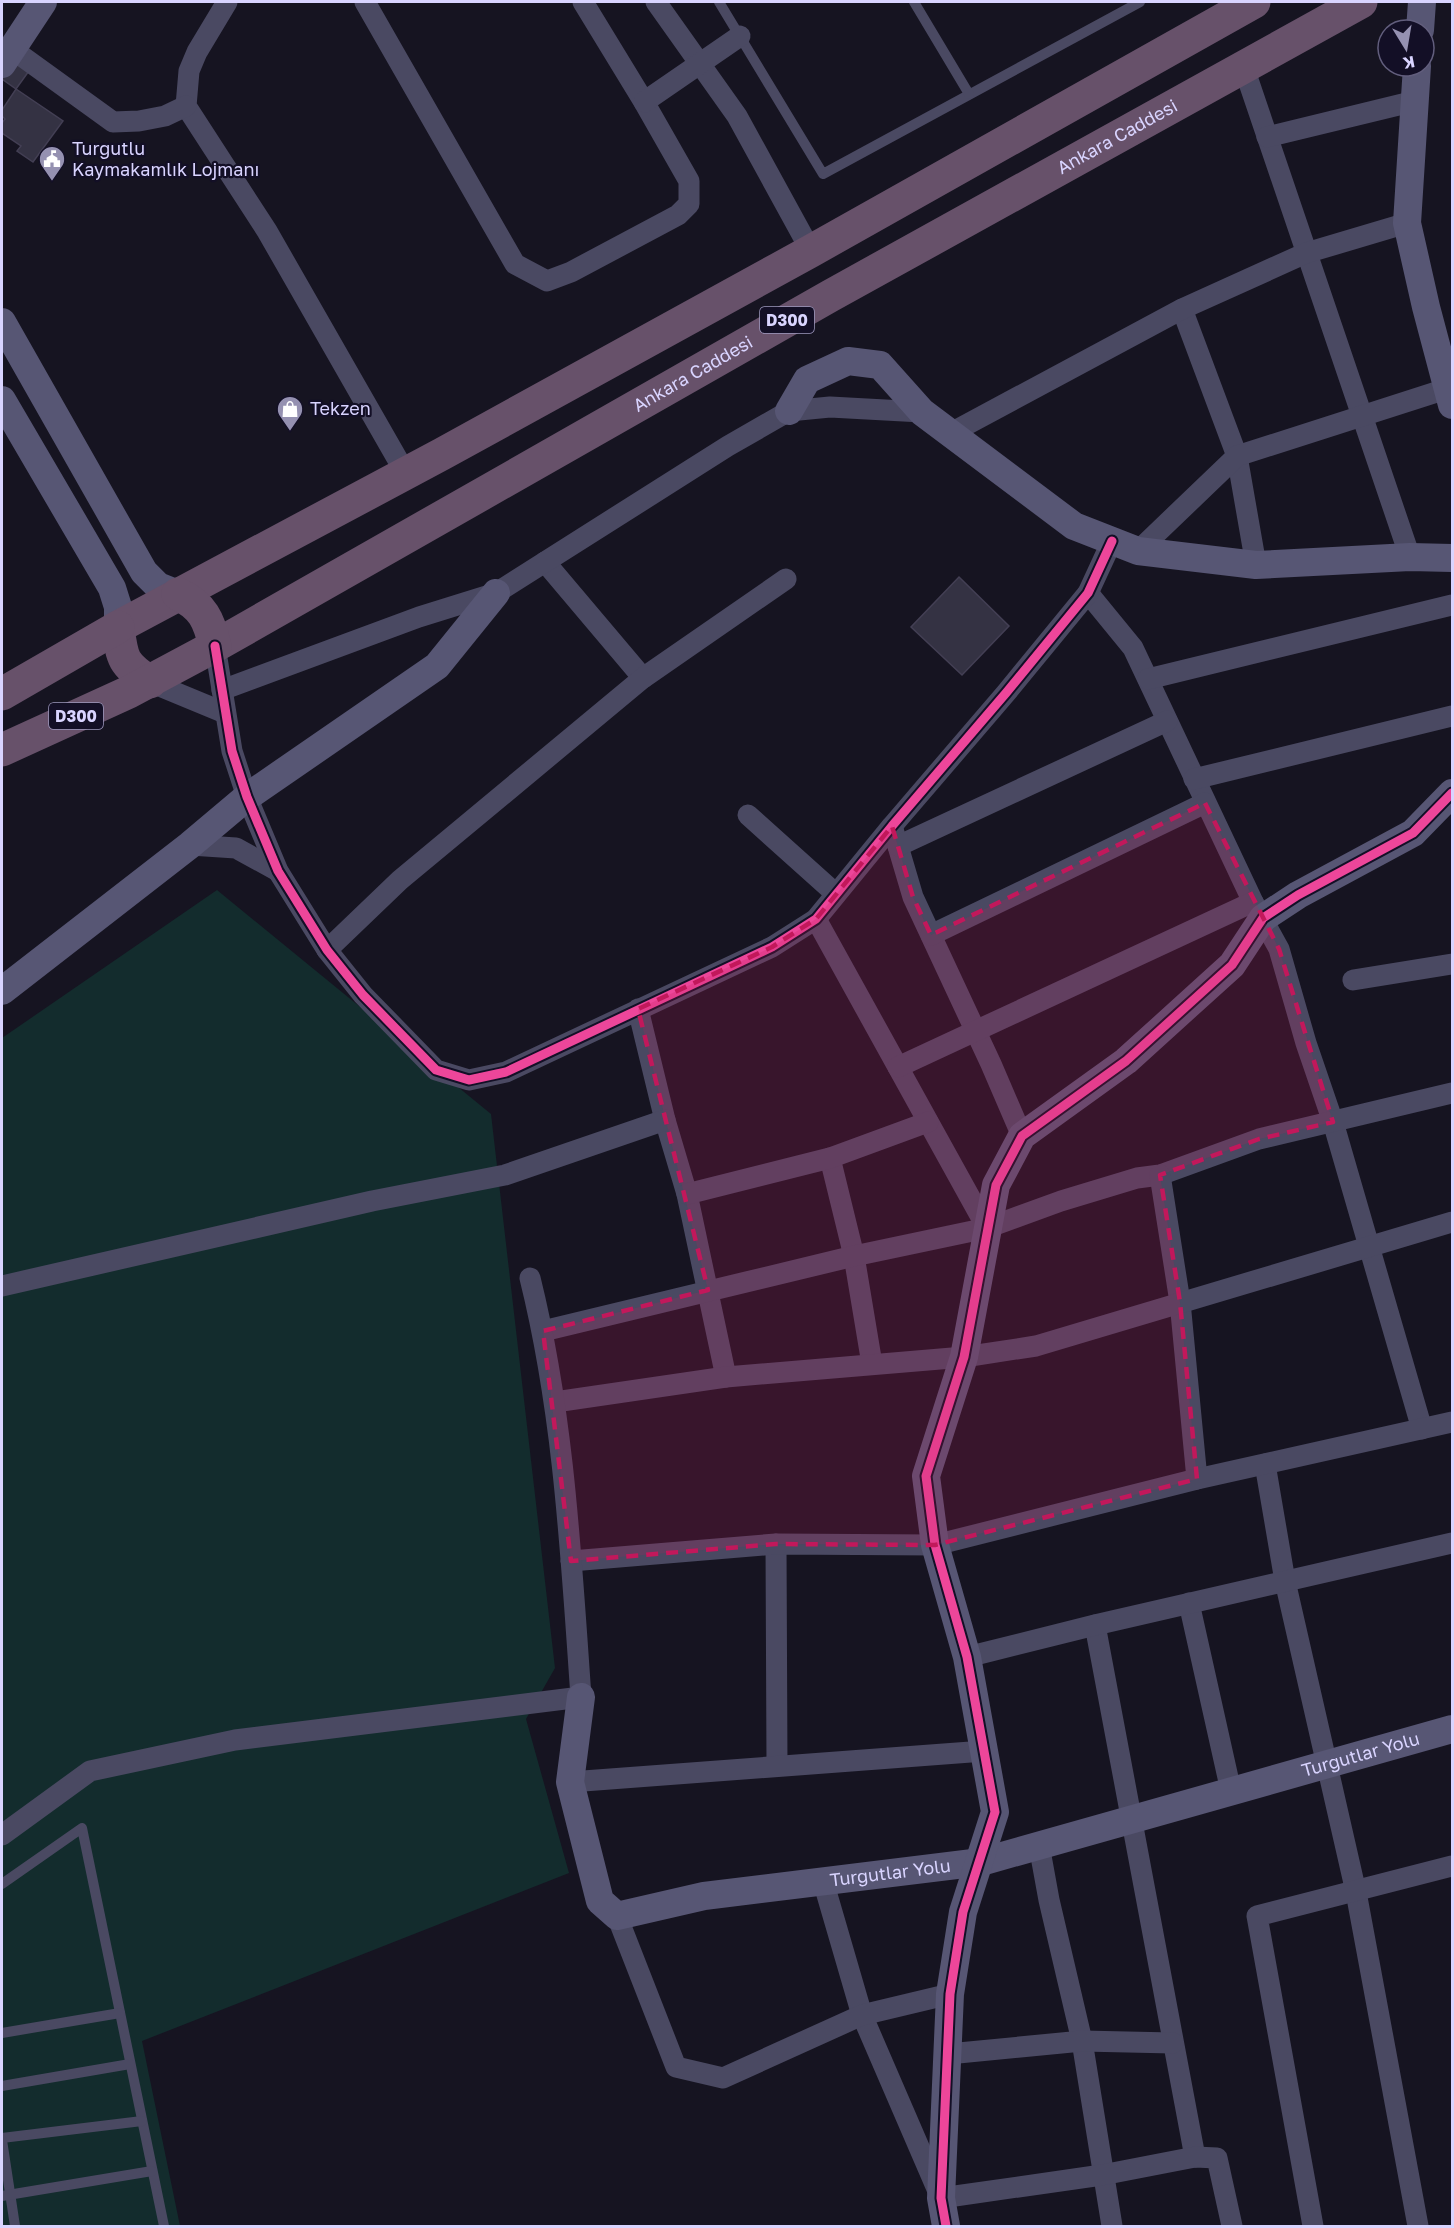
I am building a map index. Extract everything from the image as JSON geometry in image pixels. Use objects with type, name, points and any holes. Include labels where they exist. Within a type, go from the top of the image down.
[{"type":"highway","name":"D300","points":[[2,694],[178,594],[406,474],[811,251],[1254,2]]},
{"type":"highway","name":"Ankara Caddesi","points":[[2,750],[150,682],[216,646],[830,296],[1362,2]]},
{"type":"highway","points":[[178,594],[193,601],[202,612],[216,646]]},
{"type":"highway","points":[[118,627],[123,660],[132,671],[150,682]]},
{"type":"street","points":[[43,2],[7,57],[113,122],[139,121],[165,116],[186,106]]},
{"type":"street","points":[[227,2],[197,52],[189,71],[186,106],[267,231],[406,474]]},
{"type":"street","points":[[365,2],[515,264],[547,281],[571,272],[678,215],[689,204],[689,181],[583,2]]},
{"type":"street","points":[[656,2],[737,116],[811,251]]},
{"type":"street","points":[[1421,18],[1422,2]]},
{"type":"street","points":[[644,102],[740,36]]},
{"type":"street","points":[[1244,68],[1410,557]]},
{"type":"street","points":[[1138,551],[1237,456],[1362,416],[1451,394],[1426,307],[1407,224],[1417,78]]},
{"type":"street","points":[[1267,137],[1415,101]]},
{"type":"street","points":[[951,433],[1182,309],[1306,253],[1407,224]]},
{"type":"street","points":[[1182,309],[1237,456],[1256,565]]},
{"type":"street","points":[[2,322],[144,572],[158,586],[178,594]]},
{"type":"street","points":[[789,411],[807,380],[848,361],[880,366],[922,412],[1074,526],[1138,551],[1256,565],[1410,557],[1452,558]]},
{"type":"street","points":[[2,400],[112,588],[118,607],[118,627]]},
{"type":"street","points":[[222,690],[419,617],[496,593],[728,446],[789,411],[830,407],[922,412]]},
{"type":"street","points":[[216,646],[232,751],[278,871],[327,950],[363,994],[436,1070],[469,1080],[506,1072],[772,947],[816,919],[1088,593],[1112,541]]},
{"type":"street","points":[[545,562],[642,678]]},
{"type":"street","points":[[327,950],[400,880],[642,678],[786,579]]},
{"type":"street","points":[[2,991],[248,797],[437,666],[496,593]]},
{"type":"street","points":[[1088,593],[1133,648],[1205,803],[1279,949],[1306,1042],[1333,1122],[1422,1429]]},
{"type":"street","points":[[1148,679],[1452,605]]},
{"type":"street","points":[[150,682],[225,713]]},
{"type":"street","points":[[1194,779],[1452,716]]},
{"type":"street","points":[[898,846],[1167,721]]},
{"type":"street","points":[[898,1067],[975,1030],[1298,895],[1413,833],[1452,793]]},
{"type":"street","points":[[931,935],[1205,803]]},
{"type":"street","points":[[748,815],[836,894]]},
{"type":"street","points":[[892,826],[913,897],[1022,1136]]},
{"type":"street","points":[[190,845],[236,849],[278,871]]},
{"type":"street","points":[[946,2226],[941,2198],[950,1994],[963,1912],[996,1812],[967,1657],[935,1545],[926,1476],[964,1358],[996,1185],[1022,1136],[1126,1061],[1232,965],[1258,910]]},
{"type":"street","points":[[816,919],[987,1228]]},
{"type":"street","points":[[1353,980],[1452,964]]},
{"type":"street","points":[[638,1009],[665,1120],[687,1194],[726,1377]]},
{"type":"street","points":[[543,1331],[854,1256],[987,1228],[1061,1201],[1137,1178],[1160,1175],[1259,1139],[1452,1093]]},
{"type":"street","points":[[2,1286],[372,1201],[505,1175],[665,1120]]},
{"type":"street","points":[[687,1194],[830,1158],[928,1122]]},
{"type":"street","points":[[830,1158],[854,1256],[872,1365]]},
{"type":"street","points":[[1160,1175],[1180,1302],[1197,1479]]},
{"type":"street","points":[[555,1402],[726,1377],[964,1358],[1036,1346],[1452,1222]]},
{"type":"street","points":[[530,1278],[543,1331],[555,1402],[571,1561],[581,1696],[570,1782],[600,1900],[617,1916],[676,2067],[723,2078],[862,2015],[950,1994]]},
{"type":"street","points":[[571,1561],[776,1544],[935,1545],[1197,1479],[1452,1422]]},
{"type":"street","points":[[1265,1464],[1285,1581],[1356,1892],[1418,2226]]},
{"type":"street","points":[[967,1657],[1095,1625],[1452,1543]]},
{"type":"street","points":[[776,1544],[777,1766]]},
{"type":"street","points":[[1189,1603],[1231,1791]]},
{"type":"street","points":[[1095,1625],[1196,2157]]},
{"type":"street","points":[[2,1835],[90,1771],[235,1740],[581,1696]]},
{"type":"street","name":"Turgutlar Yolu","points":[[617,1916],[704,1896],[981,1862],[1452,1730]]},
{"type":"street","points":[[570,1782],[984,1751]]},
{"type":"street","points":[[1039,1845],[1049,1900],[1082,2041],[1112,2226]]},
{"type":"street","points":[[1313,2226],[1257,1916],[1452,1866]]},
{"type":"street","points":[[823,1881],[862,2015],[941,2198]]},
{"type":"street","points":[[948,2055],[1082,2041],[1173,2043]]},
{"type":"street","points":[[941,2198],[1102,2175],[1196,2157],[1217,2158],[1232,2226]]},
{"type":"lane","points":[[719,2],[823,174],[1140,2]]},
{"type":"lane","points":[[914,2],[969,94]]},
{"type":"lane","points":[[1113,2],[1120,13]]},
{"type":"lane","points":[[2,1884],[82,1828],[164,2226]]},
{"type":"lane","points":[[2,2032],[120,2013]]},
{"type":"lane","points":[[2,2086],[130,2064]]},
{"type":"lane","points":[[15,2226],[6,2196],[2,2139],[142,2121]]},
{"type":"lane","points":[[6,2196],[152,2170]]},
{"type":"highlighted area","points":[[1205,803],[1279,949],[1333,1122],[1259,1139],[1160,1175],[1180,1302],[1197,1479],[935,1545],[776,1544],[571,1561],[543,1331],[708,1290],[638,1009],[772,947],[816,919],[892,826],[913,897],[931,935]]},
{"type":"green space","points":[[217,890],[491,1114],[555,1668],[526,1719],[569,1873],[142,2041],[180,2226],[2,2226],[2,1038]]},
{"type":"building","points":[[2,64],[34,64],[16,89],[2,79]]},
{"type":"building","name":"Turgutlu Kaymakamlık Lojmanı","points":[[16,89],[63,121],[33,162],[17,151],[21,146],[2,133],[2,123],[5,119],[2,116],[2,110]]},
{"type":"building","points":[[959,577],[1009,626],[962,675],[911,627]]},
{"type":"cycle path","points":[[215,646],[232,751],[247,797],[278,871],[327,950],[363,995],[436,1070],[469,1080],[506,1072],[772,947],[816,919],[1088,593],[1112,541]]},
{"type":"cycle path","points":[[946,2226],[941,2198],[950,1994],[963,1912],[995,1812],[967,1657],[935,1545],[926,1476],[964,1357],[996,1185],[1022,1136],[1126,1061],[1232,965],[1263,918],[1298,895],[1413,833],[1452,793]]},
{"type":"place","name":"Turgutlu Kaymakamlık Lojmanı","points":[[52,182]]},
{"type":"place","name":"Tekzen","points":[[290,432]]}]
